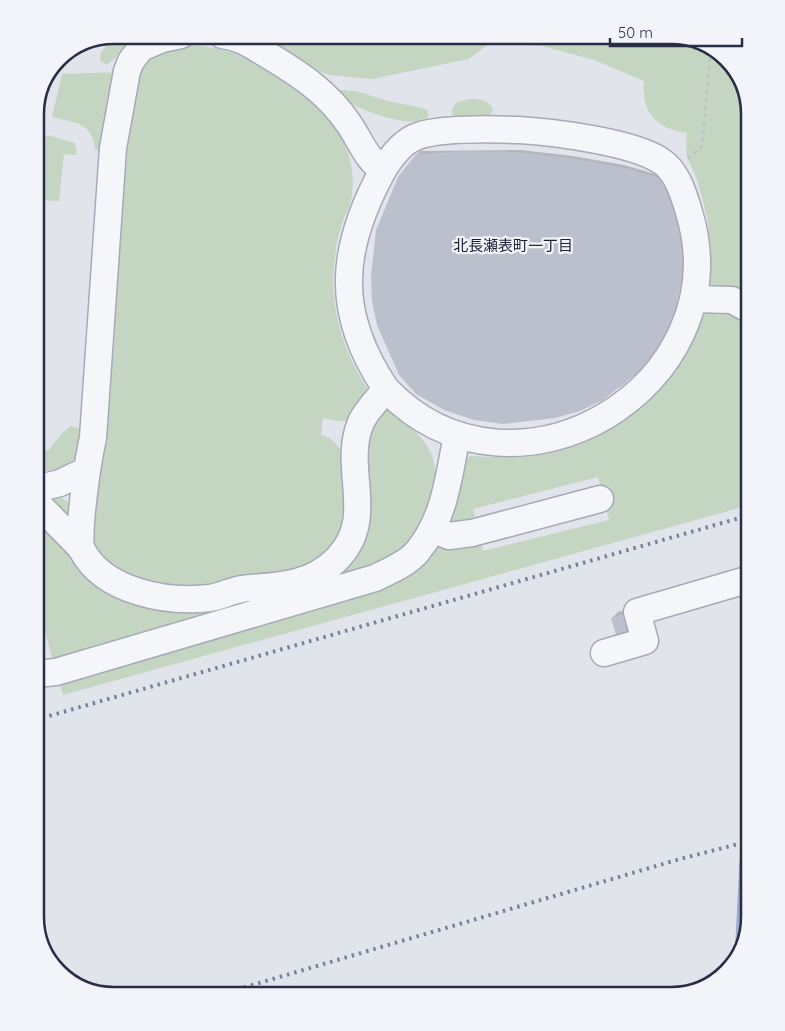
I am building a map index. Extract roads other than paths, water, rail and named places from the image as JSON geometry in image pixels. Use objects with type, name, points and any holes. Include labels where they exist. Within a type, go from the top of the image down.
[{"type":"street","points":[[81,548],[85,471],[93,438],[113,148],[130,61],[141,48],[150,44]]},
{"type":"street","points":[[250,44],[309,80],[331,101],[349,123],[373,163],[382,170]]},
{"type":"street","points":[[448,131],[544,131],[619,146],[662,161],[673,174],[684,196],[696,241],[697,262],[693,299],[680,336],[654,377],[636,395],[615,411],[561,436],[531,442],[502,445],[457,435],[414,414],[386,389],[371,365],[356,330],[350,305],[349,278],[356,226],[382,170],[393,154],[417,136],[448,131]]},
{"type":"street","points":[[693,299],[732,300],[741,305]]},
{"type":"street","points":[[44,510],[81,548],[90,562],[119,583],[142,593],[167,598],[211,598],[250,588],[305,581],[324,571],[338,558],[355,528],[359,513],[359,497],[354,459],[361,422],[386,389]]},
{"type":"street","points":[[44,673],[56,672],[375,578],[397,567],[417,553],[432,529],[444,498],[457,435]]},
{"type":"street","points":[[44,487],[60,483],[85,471]]},
{"type":"street","points":[[432,529],[449,536],[472,534],[600,499]]},
{"type":"street","points":[[604,653],[645,641],[637,612],[741,583]]},
{"type":"waterway","points":[[738,939],[741,880]]},
{"type":"railway","points":[[44,717],[741,518]]},
{"type":"railway","points":[[246,987],[680,859],[741,843]]},
{"type":"district","name":"北長瀬表町一丁目","points":[[513,245]]}]
